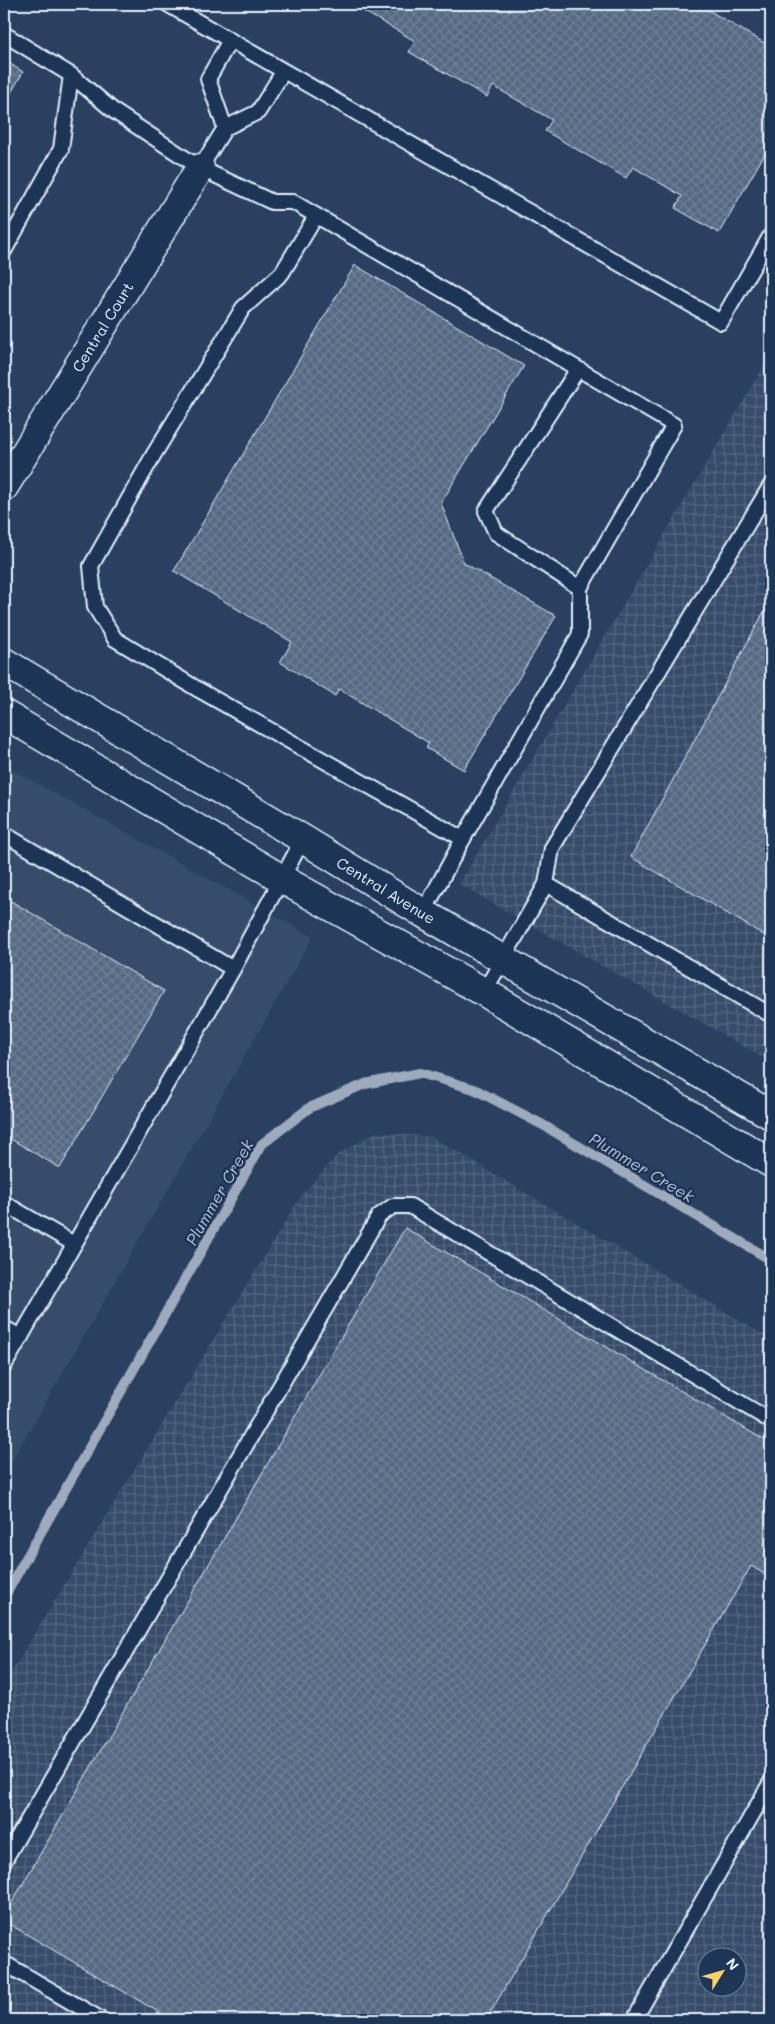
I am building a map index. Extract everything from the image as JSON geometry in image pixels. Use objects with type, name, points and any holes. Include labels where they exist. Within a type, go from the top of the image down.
[{"type":"street","name":"Central Court","points":[[4,487],[200,168]]},
{"type":"street","name":"Central Avenue","points":[[4,662],[423,913],[771,1115]]},
{"type":"street","points":[[4,714],[282,879],[484,992],[771,1163]]},
{"type":"lane","points":[[167,4],[721,322],[771,235]]},
{"type":"lane","points":[[4,34],[71,75],[115,112],[200,168],[272,202],[293,202],[674,425],[580,588],[580,634],[423,913]]},
{"type":"lane","points":[[225,128],[208,79],[230,40]]},
{"type":"lane","points":[[200,168],[225,128],[258,112],[283,72]]},
{"type":"lane","points":[[4,251],[61,149],[71,75]]},
{"type":"lane","points":[[316,216],[282,273],[243,308],[154,454],[91,566],[95,607],[115,639],[199,690],[463,839]]},
{"type":"lane","points":[[578,369],[486,511],[496,533],[580,588]]},
{"type":"lane","points":[[484,992],[546,884],[552,848],[771,485]]},
{"type":"lane","points":[[4,834],[233,969]]},
{"type":"lane","points":[[4,1366],[233,969],[302,839]]},
{"type":"lane","points":[[546,884],[771,1015]]},
{"type":"lane","points":[[4,1203],[74,1244]]},
{"type":"lane","points":[[4,1861],[379,1216],[393,1206],[410,1206],[771,1421]]},
{"type":"lane","points":[[4,1328],[21,1337]]},
{"type":"lane","points":[[634,2020],[771,1782]]},
{"type":"lane","points":[[4,1963],[102,2020]]},
{"type":"shaded area","points":[[771,354],[771,1062],[459,884]]},
{"type":"shaded area","points":[[4,765],[313,937],[4,1475]]},
{"type":"shaded area","points":[[376,1132],[432,1137],[771,1339],[771,2020],[4,2020],[4,1684],[301,1196],[338,1154]]},
{"type":"building","points":[[351,4],[698,4],[771,47],[771,143],[719,233],[675,208],[682,196],[633,167],[626,178],[545,131],[552,120],[493,86],[487,97],[409,52],[415,41]]},
{"type":"building","points":[[4,60],[23,72],[4,105]]},
{"type":"building","points":[[355,265],[524,366],[441,503],[464,563],[556,616],[464,770],[426,748],[429,743],[339,689],[335,696],[280,662],[292,642],[174,571]]},
{"type":"building","points":[[765,610],[771,614],[771,939],[631,857]]},
{"type":"building","points":[[4,897],[164,991],[60,1168],[4,1135]]},
{"type":"building","points":[[405,1228],[771,1444],[771,1578],[751,1566],[486,2020],[172,2020],[4,1921],[4,1916]]},
{"type":"waterway","name":"Plummer Creek","points":[[4,1597],[262,1144],[309,1108],[365,1084],[420,1073],[474,1089],[543,1125],[771,1260]]}]
